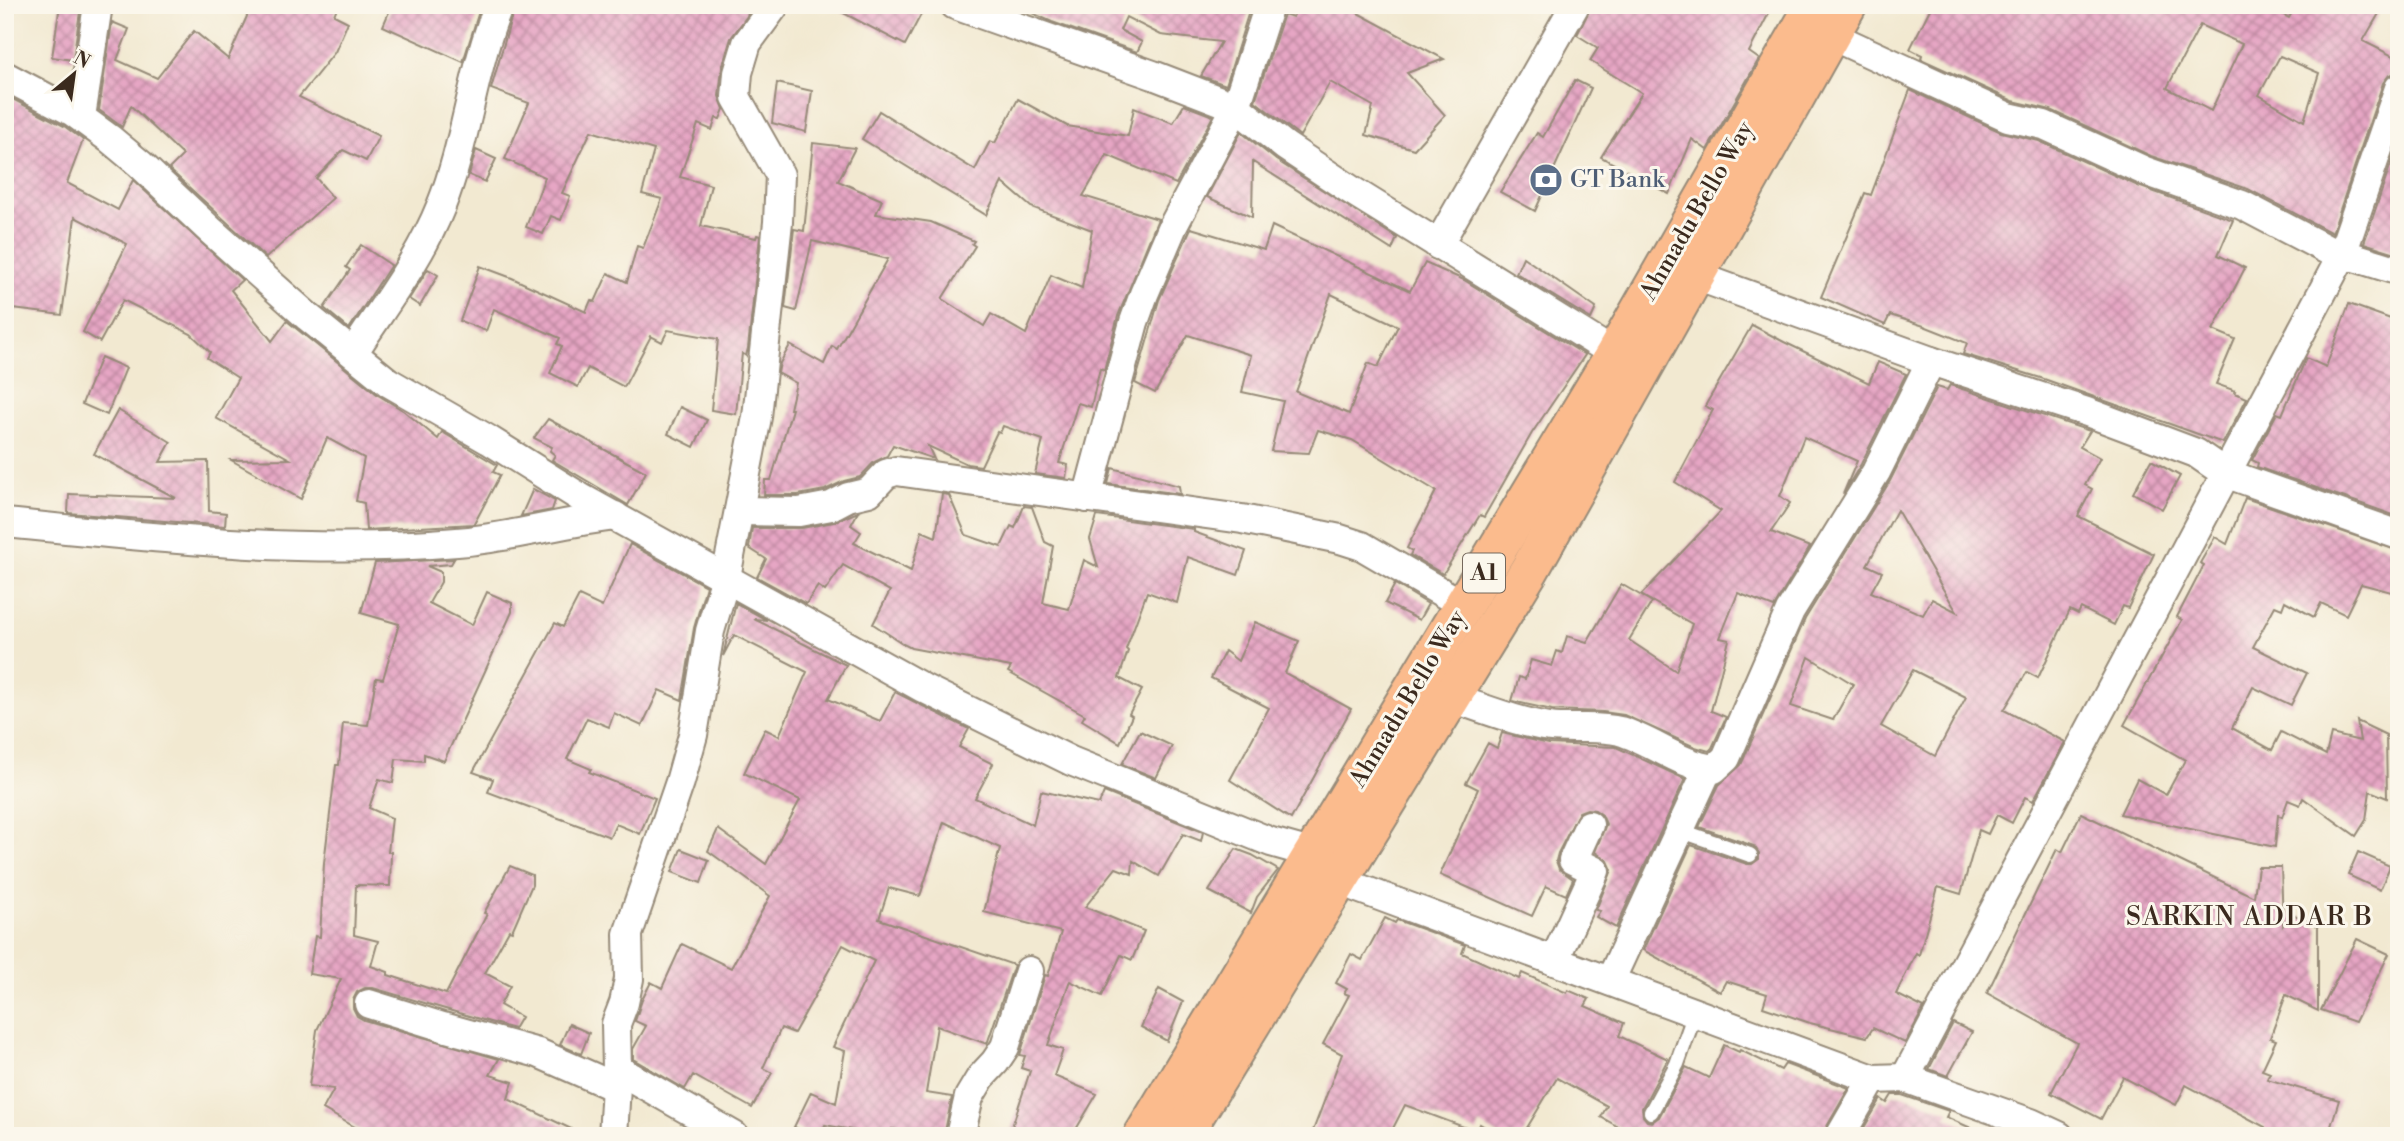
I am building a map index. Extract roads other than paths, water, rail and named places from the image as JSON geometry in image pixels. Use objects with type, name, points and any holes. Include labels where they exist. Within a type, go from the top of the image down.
[{"type":"highway","name":"Ahmadu Bello Way","points":[[1143,1136],[1326,867],[1451,698],[1530,569],[1696,276],[1831,15]]},
{"type":"highway","name":"Ahmadu Bello Way","points":[[1190,1133],[1326,867],[1465,606],[1615,354],[1831,15]]},
{"type":"street","points":[[81,117],[98,5]]},
{"type":"street","points":[[353,353],[402,280],[440,207],[457,159],[488,32],[499,5]]},
{"type":"street","points":[[613,1136],[616,1024],[629,979],[628,934],[690,747],[710,631],[726,577],[757,417],[778,222],[780,174],[736,97],[738,73],[747,43],[775,5]]},
{"type":"street","points":[[955,5],[1236,107],[1285,146],[1438,245],[1615,354]]},
{"type":"street","points":[[1087,498],[1144,294],[1174,226],[1236,107],[1269,5]]},
{"type":"street","points":[[1438,245],[1575,5]]},
{"type":"street","points":[[1831,15],[2008,117],[2044,125],[2145,171],[2242,205],[2341,257],[2354,257],[2399,271]]},
{"type":"street","points":[[5,76],[81,117],[140,164],[230,247],[388,382],[615,516],[923,688],[1071,761],[1554,961],[1873,1079],[1905,1079],[2059,1136]]},
{"type":"street","points":[[1905,1079],[2341,257],[2399,88]]},
{"type":"street","points":[[1696,276],[1931,361],[2087,412],[2196,453],[2225,472],[2399,535]]},
{"type":"street","points":[[1451,698],[1547,727],[1582,730],[1608,728],[1639,737],[1696,767],[1714,769],[1726,758],[1790,611],[1876,472],[1931,361]]},
{"type":"street","points":[[739,511],[799,512],[831,506],[848,497],[869,492],[886,474],[896,471],[1242,519],[1340,539],[1362,546],[1465,606]]},
{"type":"street","points":[[5,523],[175,540],[362,546],[459,542],[615,516]]},
{"type":"street","points":[[1610,981],[1708,769]]},
{"type":"street","points":[[1554,961],[1595,871],[1573,860],[1589,825]]},
{"type":"street","points":[[960,1136],[969,1097],[1005,1047],[1029,971]]},
{"type":"street","points":[[369,1004],[616,1078],[734,1136]]},
{"type":"street","points":[[1839,1136],[1873,1079]]},
{"type":"lane","points":[[1679,830],[1750,855]]},
{"type":"lane","points":[[1651,1112],[1677,1064],[1695,1013]]},
{"type":"place","name":"GT Bank","points":[[1546,180]]},
{"type":"district","name":"SARKIN ADDAR B","points":[[2250,917]]}]
